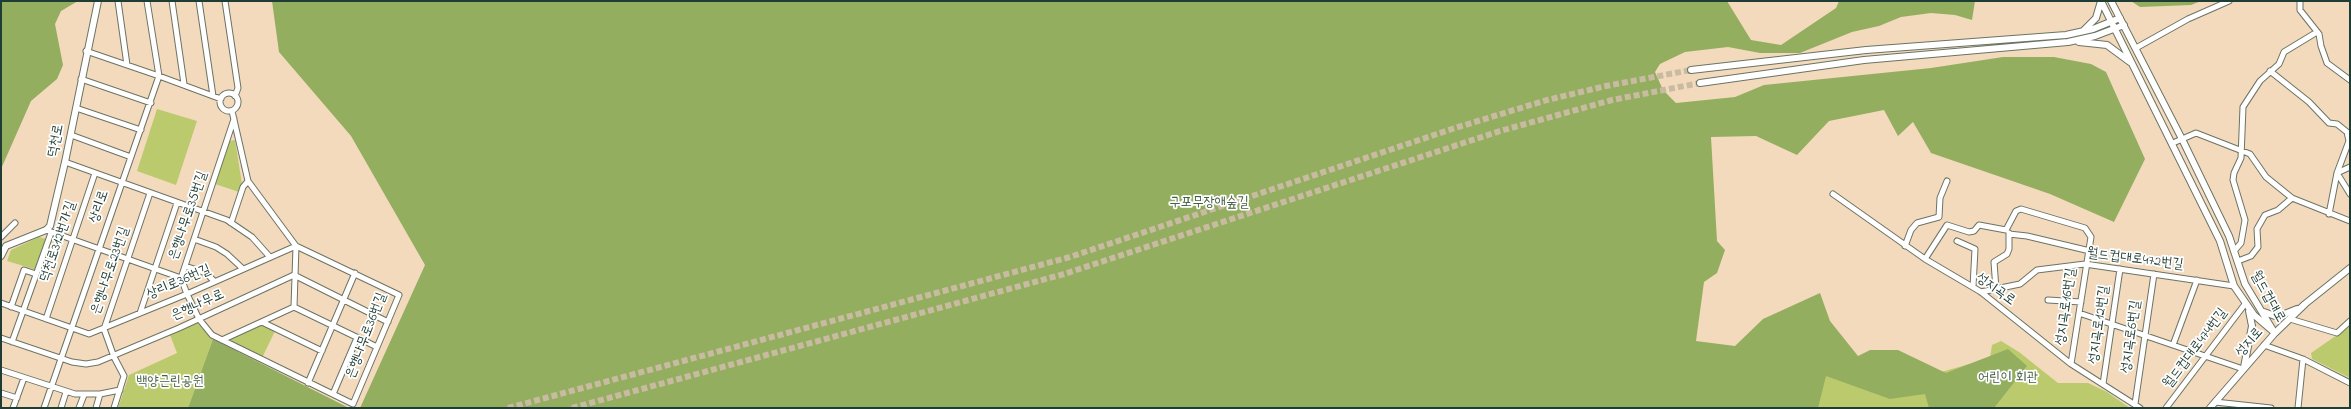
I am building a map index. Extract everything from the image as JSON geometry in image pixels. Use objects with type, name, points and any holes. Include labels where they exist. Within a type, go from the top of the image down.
[{"type":"main road","name":"덕천로","points":[[48,232],[71,135],[86,51],[98,1]]},
{"type":"main road","name":"월드컵대로","points":[[2101,1],[2220,240],[2234,286],[2246,305],[2264,326],[2275,333]]},
{"type":"main road","points":[[2080,32],[2096,18],[2101,1]]},
{"type":"main road","name":"월드컵대로","points":[[2111,1],[2182,139],[2234,251],[2245,284],[2275,333]]},
{"type":"main road","points":[[1691,70],[1866,50],[2066,35],[2112,22],[2120,18]]},
{"type":"main road","points":[[2068,42],[2124,24]]},
{"type":"main road","points":[[1700,83],[1864,60],[2068,42],[2107,45],[2134,65]]},
{"type":"main road","points":[[1,256],[6,246],[48,232]]},
{"type":"main road","name":"성지로","points":[[2210,408],[2264,345],[2290,318],[2350,268]]},
{"type":"main road","points":[[2262,311],[2275,316],[2282,315],[2305,304]]},
{"type":"main road","points":[[2243,369],[2252,326],[2246,305]]},
{"type":"street","points":[[118,1],[127,65]]},
{"type":"street","points":[[147,1],[159,76]]},
{"type":"street","points":[[172,1],[184,84]]},
{"type":"street","points":[[200,1],[213,96]]},
{"type":"street","points":[[220,98],[221,107],[226,111],[232,111],[238,104],[236,96],[238,88],[225,1]]},
{"type":"street","points":[[2136,48],[2188,19],[2229,1]]},
{"type":"street","points":[[2300,1],[2300,10],[2308,17],[2317,32],[2327,63],[2350,80]]},
{"type":"street","points":[[2234,251],[2241,244],[2245,220],[2233,180],[2242,150],[2243,107],[2251,92],[2270,71],[2279,64],[2284,52],[2289,47],[2317,32]]},
{"type":"street","points":[[86,51],[184,84],[220,98]]},
{"type":"street","points":[[2270,71],[2309,102],[2329,123],[2336,124],[2349,132],[2349,141],[2337,173],[2329,214]]},
{"type":"street","name":"상리로","points":[[44,408],[98,250],[151,103],[159,76]]},
{"type":"street","points":[[81,79],[151,103]]},
{"type":"street","points":[[220,98],[227,93],[236,96]]},
{"type":"street","points":[[76,108],[141,130]]},
{"type":"street","points":[[232,111],[248,181],[296,246],[294,307]]},
{"type":"street","name":"은행나무로35번길","points":[[199,320],[181,278],[234,119]]},
{"type":"street","points":[[2173,143],[2196,133],[2242,150],[2250,154],[2266,177],[2292,198],[2329,214],[2350,221]]},
{"type":"street","points":[[71,135],[131,157]]},
{"type":"street","points":[[65,162],[231,223],[252,237],[269,256]]},
{"type":"street","points":[[2337,173],[2350,167]]},
{"type":"street","name":"덕천로312번가길","points":[[46,319],[95,173]]},
{"type":"street","points":[[2337,173],[2350,194]]},
{"type":"street","points":[[231,223],[243,187],[248,181]]},
{"type":"street","points":[[1905,246],[1911,230],[1917,223],[1939,217],[1940,198],[1947,181]]},
{"type":"street","name":"은행나무로23번길","points":[[114,408],[124,376],[114,357],[104,329],[150,193]]},
{"type":"street","name":"성지곡로","points":[[1833,194],[1905,246],[1981,292],[2072,364],[2140,408]]},
{"type":"street","points":[[2238,262],[2251,256],[2258,247],[2257,229],[2265,214],[2278,210],[2292,198]]},
{"type":"street","points":[[140,313],[177,203]]},
{"type":"street","name":"성지곡로16번길","points":[[2008,231],[2016,211],[2021,209],[2085,228],[2091,237],[2090,251],[2085,264],[2072,364]]},
{"type":"street","points":[[1,237],[15,223]]},
{"type":"street","points":[[1925,258],[1947,225],[1969,232],[1979,225],[2090,251]]},
{"type":"street","points":[[1996,289],[1994,262],[2007,254],[2008,231]]},
{"type":"street","points":[[12,342],[36,274],[48,232],[181,278]]},
{"type":"street","points":[[194,239],[216,247],[227,254],[242,268]]},
{"type":"street","points":[[1958,241],[1973,246],[1974,249],[1973,287]]},
{"type":"street","name":"상리로36번길","points":[[1,303],[89,334],[188,294],[269,256],[296,246]]},
{"type":"street","name":"은행나무로36번길","points":[[199,320],[207,331],[222,340],[353,404],[399,295],[296,246]]},
{"type":"street","name":"월드컵대로472번길","points":[[1981,292],[2020,284],[2037,270],[2085,264],[2234,286]]},
{"type":"street","points":[[185,266],[206,273],[214,281]]},
{"type":"street","name":"성지곡로12번길","points":[[2103,384],[2120,269]]},
{"type":"street","points":[[11,307],[24,270],[36,274]]},
{"type":"street","points":[[308,383],[355,273]]},
{"type":"street","name":"성지곡로6번길","points":[[2135,404],[2154,274]]},
{"type":"street","points":[[294,275],[388,322]]},
{"type":"street","name":"은행나무로","points":[[1,338],[61,358],[86,364],[114,357],[199,320],[294,275]]},
{"type":"street","name":"월드컵대로472번길","points":[[2173,345],[2197,280]]},
{"type":"street","points":[[2048,300],[2081,302]]},
{"type":"street","name":"월드컵대로474번길","points":[[2166,408],[2246,305]]},
{"type":"street","points":[[222,340],[294,307],[377,347]]},
{"type":"street","points":[[2079,313],[2112,323],[2243,369]]},
{"type":"street","points":[[2290,318],[2337,333],[2350,321]]},
{"type":"street","points":[[262,322],[322,351]]},
{"type":"street","name":"은행나무로36번길","points":[[333,394],[356,338]]},
{"type":"street","points":[[2264,345],[2302,359],[2350,383]]},
{"type":"street","points":[[2298,408],[2302,359]]},
{"type":"street","points":[[1,370],[66,392],[84,395],[100,394],[120,390]]},
{"type":"street","points":[[14,408],[24,378]]},
{"type":"street","points":[[61,408],[66,392]]},
{"type":"street","points":[[1,393],[17,398]]},
{"type":"street","points":[[96,408],[100,394]]},
{"type":"street","points":[[79,408],[84,395]]},
{"type":"street","points":[[2215,402],[2271,408]]},
{"type":"green space","points":[[1,1],[78,1],[61,11],[55,24],[63,65],[57,79],[31,101],[1,169]]},
{"type":"green space","name":"구포무장애숲길","points":[[272,1],[1727,1],[1751,40],[1781,45],[1836,8],[1839,1],[1975,1],[1972,20],[1955,15],[1931,13],[1901,17],[1879,26],[1852,32],[1800,53],[1760,53],[1728,47],[1685,52],[1660,64],[1655,72],[1663,90],[1676,103],[1735,97],[1764,85],[1931,68],[2003,57],[2054,57],[2091,64],[2106,72],[2145,159],[2114,222],[2050,194],[1931,153],[1913,122],[1898,136],[1884,110],[1829,121],[1797,155],[1756,136],[1711,137],[1717,241],[1725,250],[1717,273],[1704,282],[1696,341],[1735,346],[1763,319],[1820,293],[1830,321],[1858,356],[1870,350],[1898,350],[1946,373],[2008,349],[2027,366],[1994,408],[1929,408],[1925,394],[1890,399],[1826,376],[1818,408],[360,408],[425,265],[351,136],[279,52]]},
{"type":"green space","points":[[2131,1],[2201,1],[2191,5],[2140,7]]},
{"type":"green space","points":[[157,109],[197,121],[176,185],[137,171]]},
{"type":"green space","points":[[235,140],[242,184],[239,192],[215,184],[229,141]]},
{"type":"green space","points":[[39,237],[46,239],[46,242],[37,270],[7,261],[11,250]]},
{"type":"green space","name":"백양근린공원","points":[[197,323],[213,339],[188,408],[118,408],[129,375],[177,353],[170,335]]},
{"type":"green space","points":[[260,324],[275,331],[262,358],[228,340],[230,338]]},
{"type":"green space","points":[[2350,326],[2350,378],[2312,359],[2311,353]]},
{"type":"green space","points":[[213,339],[349,408],[188,408]]},
{"type":"green space","name":"어린이 회관","points":[[2001,341],[2019,352],[2058,383],[2088,383],[2107,392],[2130,408],[1806,408],[1820,360],[1938,373],[1990,358],[1992,345]]},
{"type":"tunnel","points":[[508,408],[1070,257],[1452,129],[1547,100],[1606,86],[1691,70]]},
{"type":"tunnel","points":[[572,408],[1064,274],[1500,131],[1612,100],[1700,83]]}]
